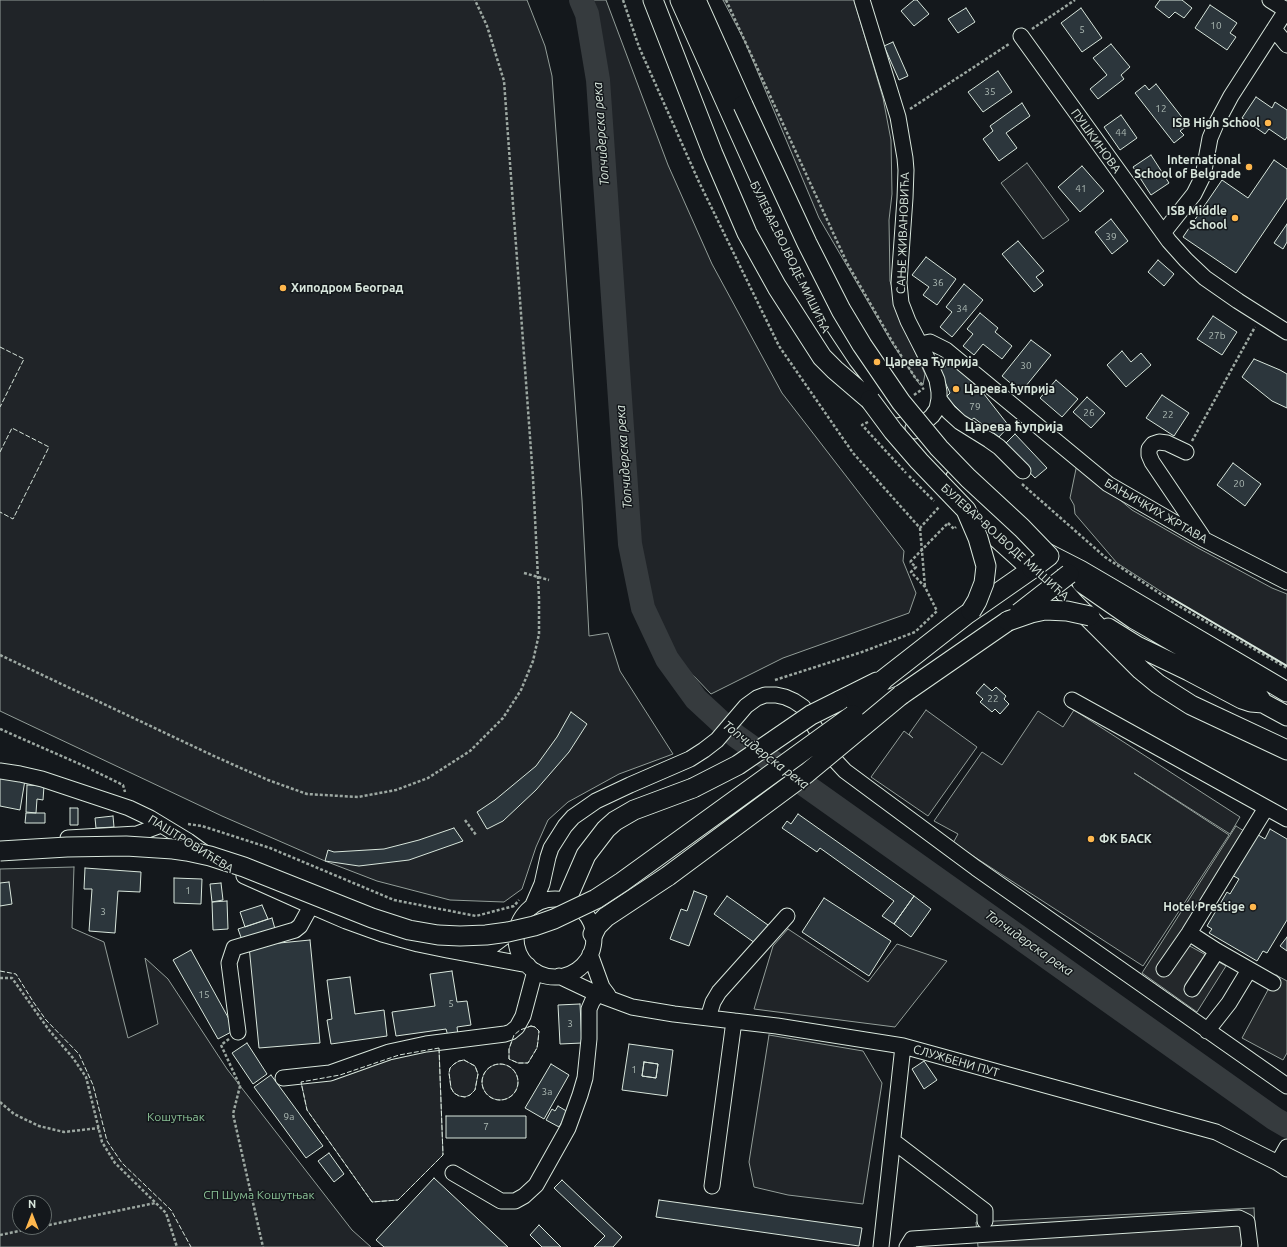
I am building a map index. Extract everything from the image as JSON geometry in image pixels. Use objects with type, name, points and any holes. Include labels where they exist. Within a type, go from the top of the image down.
[{"type":"main road","points":[[653,0],[716,160],[747,233],[760,257],[777,287],[822,357],[870,400]]},
{"type":"main road","name":"БУЛЕВАР ВОЈВОДЕ МИШИЋА","points":[[670,0],[792,267],[834,344],[870,400],[962,517],[1032,569],[1090,616],[1121,636],[1212,682],[1242,699],[1251,702],[1263,703],[1287,716]]},
{"type":"main road","points":[[680,0],[776,214],[811,284],[834,323],[858,359],[902,415]]},
{"type":"main road","name":"БУЛЕВАР ВОЈВОДЕ МИШИЋА","points":[[696,0],[807,243],[841,310],[862,345],[897,396],[939,448],[968,478],[1022,528],[1049,556],[1070,574],[1097,595],[1134,619],[1250,686],[1263,703]]},
{"type":"main road","points":[[915,431],[973,496],[1017,538],[1074,603],[1124,654],[1158,684],[1191,704],[1287,750]]},
{"type":"main road","points":[[962,517],[978,538],[986,566],[984,583],[977,601],[971,611]]},
{"type":"main road","points":[[1017,538],[1080,570],[1287,692]]},
{"type":"main road","points":[[853,715],[884,679],[971,611],[1049,556]]},
{"type":"main road","points":[[593,934],[597,926],[606,917],[668,876],[807,773],[901,695],[1008,621],[1070,574]]},
{"type":"main road","points":[[1008,621],[1045,610],[1067,611],[1090,616]]},
{"type":"main road","points":[[560,900],[592,846],[606,829],[615,821],[634,810],[693,788],[738,765],[811,715],[884,679]]},
{"type":"main road","points":[[0,851],[67,847],[126,846],[180,850],[230,862],[372,918],[409,930],[449,936],[474,936],[508,932],[534,926],[554,919],[596,899],[628,878],[853,715],[901,695]]},
{"type":"street","name":"САЊЕ ЖИВАНОВИЋА","points":[[862,0],[898,117],[905,158],[905,198],[899,283],[901,303],[937,380],[939,399]]},
{"type":"street","points":[[1163,233],[1194,194],[1203,176],[1210,138],[1216,124],[1286,10],[1270,0]]},
{"type":"street","points":[[1274,29],[1287,45]]},
{"type":"street","name":"ПУШКИНОВА","points":[[1025,34],[1163,233],[1186,260],[1205,278],[1287,332]]},
{"type":"street","name":"БАЊИЧКИХ ЖРТАВА","points":[[921,344],[930,342],[946,350],[1108,484],[1203,539],[1287,582]]},
{"type":"street","points":[[902,415],[915,431],[932,416],[939,399]]},
{"type":"street","points":[[939,399],[949,412],[960,422],[999,447],[1022,477]]},
{"type":"street","points":[[1189,446],[1159,442],[1153,444],[1149,449],[1149,455],[1152,462],[1203,539]]},
{"type":"street","points":[[528,901],[560,900],[576,906],[586,915],[592,927],[593,944],[590,954],[586,960],[572,973],[559,976],[549,976],[531,968],[523,960],[517,948],[516,941],[518,927],[528,901],[542,884],[548,857],[556,838],[569,822],[589,805],[690,759],[717,740],[750,702],[765,695],[776,695],[794,701],[803,707],[832,757],[845,771],[931,835],[1287,1086]]},
{"type":"street","points":[[1072,700],[1287,819]]},
{"type":"street","name":"ПАШТРОВИЋЕВА","points":[[0,771],[42,779],[129,808],[150,818],[188,841],[219,863],[251,880],[346,921],[382,934],[418,944],[531,968]]},
{"type":"street","points":[[1164,969],[1189,933],[1266,808]]},
{"type":"street","points":[[0,842],[137,834],[161,825]]},
{"type":"street","points":[[545,870],[560,900]]},
{"type":"street","points":[[238,1032],[230,963],[234,948],[295,930],[300,926],[311,906]]},
{"type":"street","points":[[708,1018],[713,1002],[719,992],[787,916]]},
{"type":"street","name":"ПАШТРОВИЋЕВА","points":[[447,950],[481,950],[492,946],[518,927]]},
{"type":"street","points":[[1189,933],[1273,983]]},
{"type":"street","points":[[1192,990],[1217,951]]},
{"type":"street","points":[[453,1173],[501,1201],[515,1201],[524,1196],[536,1185],[568,1128],[585,1078],[589,1039],[589,1009],[600,990],[590,954]]},
{"type":"street","points":[[283,1078],[330,1073],[381,1054],[426,1044],[511,1032],[517,1027],[522,1016],[531,968]]},
{"type":"street","points":[[1207,1031],[1229,1003],[1250,970]]},
{"type":"street","name":"СЛУЖБЕНИ ПУТ","points":[[559,976],[600,990],[613,1000],[632,1007],[902,1046],[1216,1132],[1282,1166]]},
{"type":"street","points":[[712,1186],[734,1021]]},
{"type":"street","points":[[881,1247],[902,1046]]},
{"type":"street","points":[[893,1141],[985,1211],[985,1220]]},
{"type":"street","points":[[1282,1166],[1286,1148]]},
{"type":"street","points":[[907,1247],[912,1239],[1239,1218],[1247,1222],[1250,1246],[1248,1247]]},
{"type":"path","points":[[0,655],[268,780],[307,794],[358,797],[396,790],[428,778],[470,751],[503,718],[521,690],[533,661],[539,634],[538,576],[533,478],[504,81],[498,56],[487,26],[475,0]]},
{"type":"path","points":[[726,0],[847,263],[893,344],[916,379],[925,387]]},
{"type":"path","points":[[920,103],[1075,0]]},
{"type":"path","points":[[1189,446],[1261,316]]},
{"type":"path","points":[[1022,477],[1105,557],[1177,605],[1287,668]]},
{"type":"path","points":[[926,587],[911,572],[916,567],[910,562],[948,523],[954,529],[962,517]]},
{"type":"path","points":[[773,681],[862,652],[915,632],[937,611],[926,587],[920,528]]},
{"type":"path","points":[[524,573],[549,580]]},
{"type":"path","points":[[0,729],[82,765],[123,785],[129,808]]},
{"type":"path","points":[[465,820],[476,835]]},
{"type":"path","points":[[187,823],[202,826],[270,848],[394,900],[476,916],[528,901]]},
{"type":"path","points":[[0,978],[12,978],[49,1030],[73,1058],[86,1077],[102,1142],[115,1163],[166,1213],[177,1247]]},
{"type":"path","points":[[238,1032],[221,1045],[240,1086],[233,1114],[263,1247]]},
{"type":"path","points":[[0,1102],[14,1114],[39,1126],[64,1132],[99,1128]]},
{"type":"path","points":[[52,1224],[155,1203]]},
{"type":"path","points":[[0,1235],[12,1232]]},
{"type":"green space","name":"Хиподром Београд","points":[[0,0],[527,0],[545,46],[552,76],[582,500],[589,636],[608,633],[620,671],[673,754],[619,774],[568,802],[548,820],[536,847],[522,889],[504,902],[450,900],[377,881],[325,861],[222,816],[0,711]]},
{"type":"green space","points":[[588,0],[606,0],[668,165],[712,264],[782,393],[904,551],[903,561],[916,593],[909,613],[783,658],[711,694],[655,635],[632,494],[620,285],[600,37]]},
{"type":"green space","points":[[723,0],[854,0],[883,98],[891,140],[892,194],[889,220],[890,281],[907,334],[925,374],[923,385],[920,385],[892,343],[819,218],[745,42]]},
{"type":"green space","points":[[1027,163],[1069,220],[1043,239],[1001,183]]},
{"type":"green space","points":[[1077,464],[1132,510],[1198,548],[1272,588],[1287,594],[1287,666],[1179,603],[1117,563],[1075,514],[1074,505],[1070,498]]},
{"type":"green space","points":[[926,710],[977,747],[928,816],[871,777],[904,731],[913,738],[909,734]]},
{"type":"green space","name":"ФК БАСК","points":[[1074,710],[1240,817],[1230,834],[1134,773],[1229,835],[1143,966],[953,843],[958,834],[934,821],[982,752],[1002,765],[1038,711],[1063,727]]},
{"type":"green space","name":"Кошутњак","points":[[74,867],[72,928],[104,942],[128,1038],[158,1024],[145,958],[168,979],[227,1069],[352,1230],[371,1247],[0,1247],[0,869]]},
{"type":"green space","points":[[788,929],[868,982],[897,944],[947,961],[895,1027],[754,1009],[773,946]]},
{"type":"green space","points":[[531,1026],[535,1027],[539,1031],[537,1048],[528,1063],[518,1063],[509,1059],[509,1049],[514,1035],[520,1030]]},
{"type":"green space","points":[[769,1035],[863,1051],[882,1083],[863,1204],[788,1195],[754,1187],[749,1162]]},
{"type":"green space","points":[[439,1048],[443,1155],[398,1200],[372,1202],[307,1110],[301,1082],[399,1055]]},
{"type":"green space","points":[[464,1060],[475,1066],[478,1074],[475,1090],[470,1095],[465,1097],[454,1093],[451,1088],[449,1073],[450,1068],[454,1064]]},
{"type":"green space","points":[[504,1064],[513,1069],[517,1075],[517,1089],[513,1095],[504,1100],[496,1100],[487,1095],[483,1089],[482,1078],[487,1069],[493,1065]]},
{"type":"shaded area","points":[[1236,826],[1247,833],[1177,939],[1226,966],[1197,1012],[1142,973]]},
{"type":"shaded area","points":[[1276,975],[1287,981],[1287,1053],[1283,1060],[1242,1038]]},
{"type":"shaded area","points":[[1254,1208],[1256,1247],[978,1247],[976,1222]]},
{"type":"building","points":[[914,0],[917,0],[929,14],[914,26],[901,11]]},
{"type":"building","points":[[1160,0],[1182,0],[1192,8],[1184,18],[1175,12],[1169,18],[1155,7]]},
{"type":"building","points":[[1210,5],[1237,23],[1230,33],[1236,37],[1227,50],[1195,28]]},
{"type":"building","points":[[966,8],[975,22],[958,33],[948,19]]},
{"type":"building","points":[[1081,8],[1102,38],[1082,52],[1061,23]]},
{"type":"building","points":[[893,42],[908,76],[899,80],[884,46]]},
{"type":"building","points":[[1111,44],[1130,67],[1121,75],[1124,79],[1098,99],[1090,89],[1107,75],[1093,58]]},
{"type":"building","points":[[998,71],[1012,92],[983,112],[968,92]]},
{"type":"building","points":[[1156,84],[1188,125],[1180,131],[1184,135],[1174,143],[1135,93],[1145,85],[1149,90]]},
{"type":"building","name":"ISB High School","points":[[1256,97],[1272,108],[1275,102],[1287,110],[1287,137],[1285,140],[1269,129],[1265,134],[1242,118]]},
{"type":"building","points":[[1022,103],[1030,116],[1006,133],[1017,148],[999,161],[983,139],[993,131],[990,126]]},
{"type":"building","points":[[1121,115],[1137,138],[1120,150],[1104,127]]},
{"type":"building","points":[[1151,155],[1169,183],[1151,195],[1133,167]]},
{"type":"building","name":"ISB Middle School","points":[[1274,160],[1287,169],[1287,198],[1236,273],[1183,237],[1222,180],[1248,198]]},
{"type":"building","points":[[1082,166],[1104,191],[1080,212],[1058,187]]},
{"type":"building","points":[[1111,219],[1128,241],[1112,254],[1095,232]]},
{"type":"building","points":[[1287,224],[1287,242],[1283,249],[1274,243]]},
{"type":"building","points":[[1018,241],[1044,271],[1036,277],[1043,285],[1034,292],[1002,254]]},
{"type":"building","points":[[926,257],[956,279],[937,305],[923,295],[929,287],[912,275]]},
{"type":"building","points":[[1158,260],[1174,274],[1164,286],[1148,272]]},
{"type":"building","points":[[964,284],[983,300],[952,337],[940,327],[952,312],[946,307]]},
{"type":"building","points":[[980,313],[998,328],[995,332],[1012,346],[1002,359],[983,344],[974,355],[963,346],[973,334],[967,329]]},
{"type":"building","points":[[1213,316],[1237,332],[1222,355],[1197,339]]},
{"type":"building","points":[[1031,340],[1051,355],[1021,392],[1002,376]]},
{"type":"building","points":[[1122,351],[1131,362],[1141,353],[1151,365],[1126,387],[1107,365]]},
{"type":"building","points":[[1254,359],[1287,374],[1287,408],[1272,401],[1242,377]]},
{"type":"building","points":[[950,362],[980,389],[1009,426],[999,437],[974,418],[970,421],[946,397],[950,393],[940,371]]},
{"type":"building","points":[[1056,380],[1078,399],[1062,417],[1040,398]]},
{"type":"building","points":[[1162,395],[1189,413],[1174,436],[1146,418]]},
{"type":"building","points":[[1087,397],[1105,413],[1091,428],[1073,412]]},
{"type":"building","points":[[1015,434],[1047,468],[1035,478],[1004,445]]},
{"type":"building","points":[[1233,463],[1261,484],[1245,506],[1217,485]]},
{"type":"building","points":[[984,684],[992,691],[996,687],[1006,696],[1004,699],[1009,704],[1000,714],[995,709],[992,712],[980,702],[983,699],[976,693]]},
{"type":"building","points":[[571,712],[587,724],[569,752],[536,790],[503,821],[487,829],[477,812],[495,800],[536,766],[557,737]]},
{"type":"building","points":[[0,775],[25,780],[20,810],[0,806]]},
{"type":"building","points":[[27,785],[44,786],[43,800],[37,799],[36,813],[26,812]]},
{"type":"building","points":[[70,808],[78,808],[78,825],[70,825]]},
{"type":"building","points":[[26,813],[45,813],[45,823],[25,823]]},
{"type":"building","points":[[798,814],[914,896],[894,924],[882,916],[894,901],[820,848],[817,852],[782,828],[787,821],[791,824]]},
{"type":"building","points":[[113,816],[114,827],[96,828],[95,818]]},
{"type":"building","points":[[454,828],[463,841],[409,860],[359,866],[325,861],[328,850],[334,852],[384,849],[419,840]]},
{"type":"building","name":"Hotel Prestige","points":[[1270,829],[1287,839],[1287,920],[1267,953],[1263,951],[1257,961],[1209,933],[1212,929],[1207,926],[1227,892],[1230,894],[1239,879],[1230,874],[1255,833],[1265,839]]},
{"type":"building","points":[[85,868],[141,872],[140,892],[118,891],[115,933],[89,931],[92,889],[84,889]]},
{"type":"building","points":[[174,878],[202,879],[201,904],[174,903]]},
{"type":"building","points":[[9,882],[12,904],[0,906],[0,883]]},
{"type":"building","points":[[221,883],[223,900],[212,902],[210,884]]},
{"type":"building","points":[[694,891],[707,896],[689,946],[670,939],[681,909],[687,911]]},
{"type":"building","points":[[727,896],[768,925],[755,943],[714,914]]},
{"type":"building","points":[[914,896],[931,909],[911,937],[894,924]]},
{"type":"building","points":[[824,898],[891,941],[869,976],[802,932]]},
{"type":"building","points":[[227,901],[228,929],[213,930],[212,902]]},
{"type":"building","points":[[262,905],[268,919],[245,927],[240,912]]},
{"type":"building","points":[[272,918],[275,929],[242,940],[238,929]]},
{"type":"building","points":[[1287,937],[1287,951],[1280,946]]},
{"type":"building","points":[[310,940],[320,1043],[259,1048],[249,946]]},
{"type":"building","points":[[191,950],[235,1030],[218,1039],[173,960]]},
{"type":"building","points":[[452,971],[457,1002],[467,1001],[471,1025],[457,1027],[458,1035],[448,1036],[446,1029],[396,1036],[392,1012],[435,1006],[430,974]]},
{"type":"building","points":[[350,977],[355,1014],[384,1010],[387,1036],[331,1044],[327,1020],[332,1019],[327,980]]},
{"type":"building","points":[[580,1004],[582,1043],[560,1044],[558,1005]]},
{"type":"building","points":[[247,1043],[267,1074],[253,1084],[232,1053]]},
{"type":"building","points":[[629,1044],[673,1050],[667,1096],[622,1090]],"holes":[[[644,1062],[658,1064],[656,1078],[642,1076]]]},
{"type":"building","points":[[924,1061],[937,1080],[924,1089],[912,1069]]},
{"type":"building","points":[[644,1062],[658,1064],[656,1078],[642,1076]]},
{"type":"building","points":[[551,1064],[569,1075],[544,1119],[525,1108]]},
{"type":"building","points":[[271,1075],[323,1146],[306,1158],[254,1087]]},
{"type":"building","points":[[558,1106],[568,1112],[559,1127],[546,1120],[552,1109],[555,1111]]},
{"type":"building","points":[[446,1116],[526,1116],[526,1138],[446,1138]]},
{"type":"building","points":[[329,1153],[344,1174],[334,1182],[318,1161]]},
{"type":"building","points":[[434,1178],[508,1247],[384,1247],[376,1240]]},
{"type":"building","points":[[562,1180],[622,1237],[613,1247],[594,1247],[605,1236],[554,1188]]},
{"type":"building","points":[[659,1200],[862,1228],[859,1246],[656,1217]]},
{"type":"building","points":[[539,1225],[561,1247],[542,1247],[530,1235]]},
{"type":"waterway","name":"Топчидерска река","points":[[581,0],[587,14],[598,80],[630,544],[643,608],[667,659],[696,699],[736,736],[1275,1119],[1287,1126]]},
{"type":"fence","points":[[0,347],[24,359],[0,407]]},
{"type":"fence","points":[[0,452],[12,428],[49,447],[13,519],[0,512]]},
{"type":"fence","points":[[0,971],[16,974],[46,1020],[79,1054],[93,1085],[107,1141],[122,1163],[171,1210],[191,1247]]},
{"type":"fence","points":[[531,1026],[535,1027],[539,1031],[537,1048],[528,1063],[518,1063],[509,1059],[509,1049],[514,1035],[520,1030],[531,1026]]},
{"type":"fence","points":[[439,1048],[443,1155],[398,1200],[372,1202],[307,1110],[301,1082],[340,1075],[399,1055],[439,1048]]},
{"type":"fence","points":[[464,1060],[475,1066],[478,1074],[475,1090],[470,1095],[465,1097],[454,1093],[451,1088],[449,1073],[450,1068],[454,1064],[464,1060]]},
{"type":"fence","points":[[504,1064],[513,1069],[517,1075],[518,1082],[517,1089],[513,1095],[504,1100],[496,1100],[487,1095],[483,1089],[482,1078],[487,1069],[493,1065],[504,1064]]},
{"type":"wall","points":[[1168,596],[1287,666]]},
{"type":"place","name":"ISB High School","points":[[1268,123]]},
{"type":"place","name":"International School of Belgrade","points":[[1249,167]]},
{"type":"place","name":"ISB Middle School","points":[[1235,218]]},
{"type":"place","name":"Хиподром Београд","points":[[283,288]]},
{"type":"place","name":"Царева Ћуприја","points":[[877,362]]},
{"type":"place","name":"Царева ћуприја","points":[[956,389]]},
{"type":"place","name":"ФК БАСК","points":[[1091,839]]},
{"type":"place","name":"Hotel Prestige","points":[[1253,907]]},
{"type":"district","name":"Царева ћуприја","points":[[1014,427]]},
{"type":"park label","name":"СП Шума Кошутњак","points":[[259,1195]]}]
